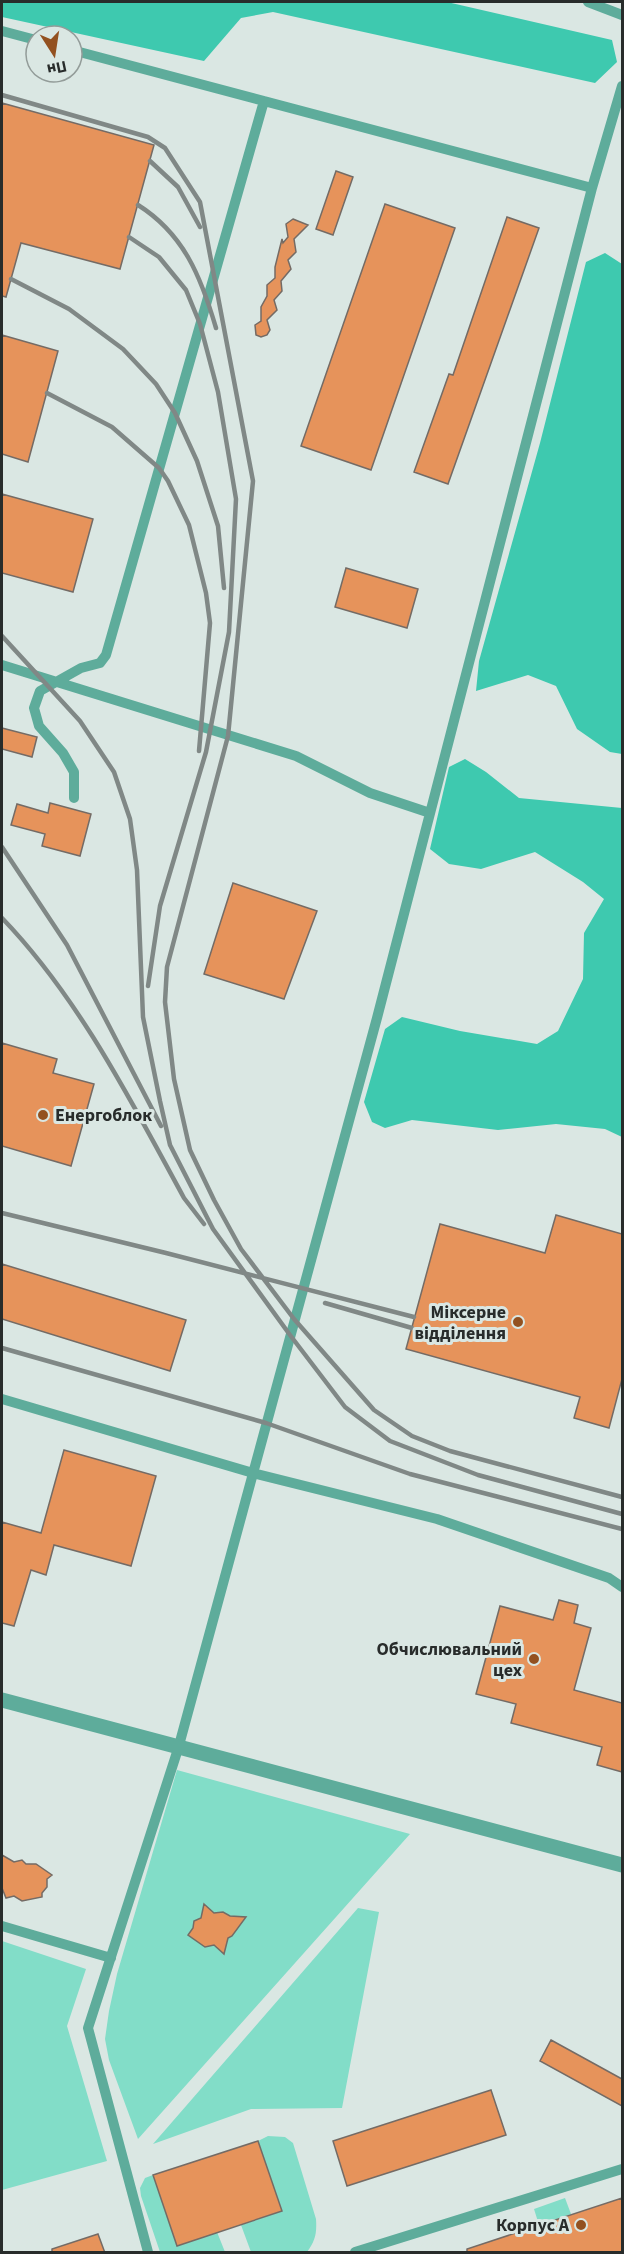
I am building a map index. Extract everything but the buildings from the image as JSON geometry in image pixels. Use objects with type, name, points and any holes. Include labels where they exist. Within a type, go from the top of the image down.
[{"type":"street","points":[[2,1700],[178,1749],[622,1865]]},
{"type":"lane","points":[[588,2],[622,15]]},
{"type":"lane","points":[[2,31],[24,37]]},
{"type":"lane","points":[[84,53],[592,188]]},
{"type":"lane","points":[[148,2253],[88,2028],[178,1749],[430,813],[592,188],[622,86]]},
{"type":"lane","points":[[74,798],[74,772],[63,753],[39,726],[34,708],[40,691],[81,668],[100,663],[106,655],[264,101]]},
{"type":"lane","points":[[2,665],[296,756],[370,793],[430,813]]},
{"type":"lane","points":[[2,1399],[253,1473],[437,1519],[609,1578],[622,1587]]},
{"type":"lane","points":[[2,1926],[111,1958]]},
{"type":"lane","points":[[355,2253],[622,2169]]},
{"type":"green space","points":[[2,2],[447,2],[612,40],[617,62],[595,83],[273,12],[241,18],[204,61],[84,35],[84,24],[34,24],[2,17]]},
{"type":"green space","points":[[605,253],[622,264],[622,754],[610,752],[577,729],[556,686],[528,675],[476,691],[479,661],[540,443],[586,262]]},
{"type":"green space","points":[[465,759],[519,798],[622,808],[622,1137],[605,1129],[556,1124],[498,1130],[412,1120],[385,1128],[372,1122],[364,1102],[385,1029],[402,1017],[460,1031],[537,1044],[558,1031],[583,979],[584,933],[604,899],[583,882],[535,852],[481,869],[449,864],[430,849],[449,767]]},
{"type":"green space","points":[[177,1770],[410,1834],[138,2139],[109,2060],[105,2039],[117,1974]]},
{"type":"green space","points":[[358,1908],[379,1912],[342,2108],[251,2109],[153,2144]]},
{"type":"green space","points":[[2,1941],[86,1969],[67,2026],[107,2161],[2,2190]]},
{"type":"green space","points":[[268,2136],[285,2137],[293,2143],[316,2219],[315,2237],[307,2252],[251,2252],[241,2225],[282,2211],[258,2141]]},
{"type":"green space","points":[[153,2175],[177,2246],[217,2232],[225,2252],[160,2252],[140,2188],[145,2178]]},
{"type":"green space","points":[[565,2198],[571,2214],[539,2225],[534,2209]]},
{"type":"railway","points":[[2,95],[148,137],[165,148],[200,202],[253,481],[228,736],[167,967],[165,1002],[174,1079],[190,1150],[241,1249],[294,1319],[374,1410],[412,1436],[450,1451],[622,1497]]},
{"type":"railway","points":[[150,161],[178,187],[200,227]]},
{"type":"railway","points":[[138,205],[167,229],[189,258],[204,291],[216,328]]},
{"type":"railway","points":[[129,237],[159,257],[186,290],[200,324],[218,392],[236,499],[229,632],[206,752],[160,906],[148,986]]},
{"type":"railway","points":[[11,279],[69,309],[123,349],[156,384],[175,413],[197,461],[218,526],[224,588]]},
{"type":"railway","points":[[47,393],[112,427],[159,468],[168,481],[189,525],[206,593],[210,623],[199,751]]},
{"type":"railway","points":[[2,636],[80,721],[114,772],[130,819],[137,870],[143,1017],[160,1101],[170,1145],[213,1229],[345,1407],[390,1441],[478,1475],[622,1514]]},
{"type":"railway","points":[[2,847],[67,945],[161,1126]]},
{"type":"railway","points":[[2,918],[30,949],[79,1016],[123,1088],[184,1198],[204,1224]]},
{"type":"railway","points":[[2,1213],[414,1317]]},
{"type":"railway","points":[[325,1303],[412,1328]]},
{"type":"railway","points":[[2,1348],[266,1423],[410,1474],[622,1529]]},
{"type":"place","name":"Енергоблок","points":[[43,1115]]},
{"type":"place","name":"Міксерне відділення","points":[[518,1322]]},
{"type":"place","name":"Обчислювальний цех","points":[[534,1659]]},
{"type":"place","name":"Корпус А","points":[[581,2225]]}]
